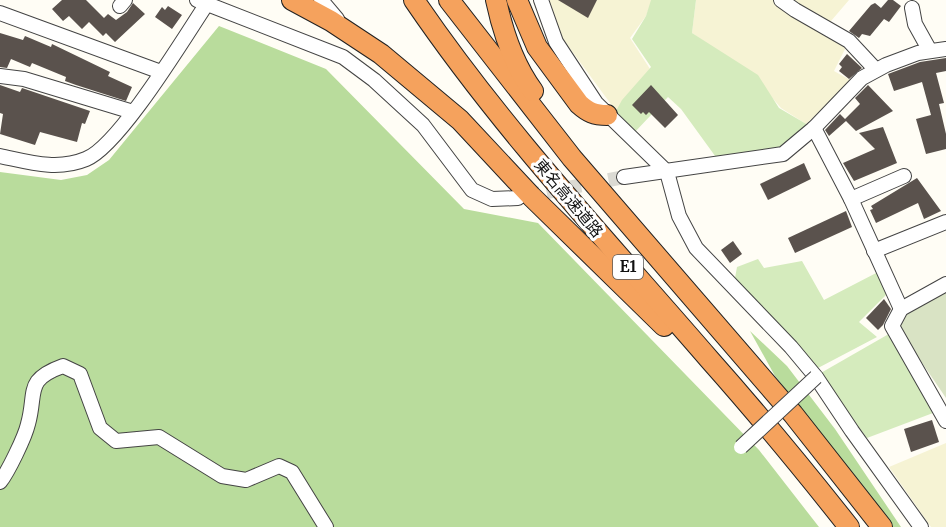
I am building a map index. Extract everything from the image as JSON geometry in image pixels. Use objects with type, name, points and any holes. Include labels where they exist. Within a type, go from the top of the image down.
[{"type":"highway","points":[[292,0],[381,54],[460,120],[531,196],[759,418]]},
{"type":"highway","name":"東名高速道路","points":[[414,0],[512,130],[606,242],[711,360],[849,527]]},
{"type":"highway","name":"東名高速道路","points":[[449,0],[534,112],[793,414],[882,527]]},
{"type":"highway","points":[[496,0],[509,48],[522,77],[615,209]]},
{"type":"highway","points":[[516,0],[537,47],[579,104],[596,115],[607,116]]},
{"type":"street","points":[[321,0],[354,36]]},
{"type":"street","points":[[541,0],[556,42],[596,103],[667,172],[679,216],[696,248],[791,347],[816,377],[921,527]]},
{"type":"street","points":[[781,0],[849,41],[876,70]]},
{"type":"street","points":[[0,156],[47,165],[66,165],[87,159],[105,146],[133,112],[161,72],[201,2],[344,57],[374,80],[423,125],[472,190],[492,200],[518,198]]},
{"type":"street","points":[[912,8],[915,24],[930,51]]},
{"type":"street","points":[[0,13],[161,72]]},
{"type":"street","points":[[624,177],[783,154],[814,128],[862,78],[918,53],[946,49]]},
{"type":"street","points":[[0,76],[24,79],[133,112]]},
{"type":"street","points":[[814,128],[851,199],[901,309]]},
{"type":"street","points":[[851,199],[904,176]]},
{"type":"street","points":[[874,251],[946,222]]},
{"type":"street","points":[[946,284],[901,309],[892,326],[946,421]]},
{"type":"street","points":[[0,482],[28,424],[33,388],[46,372],[63,366],[80,374],[100,428],[116,441],[159,437],[222,476],[246,480],[279,466],[292,472],[326,527]]},
{"type":"street","points":[[741,447],[816,377]]},
{"type":"shaded area","points":[[550,0],[652,0],[646,16],[630,38],[650,69],[616,111],[563,39],[550,6]]},
{"type":"shaded area","points":[[696,0],[849,0],[825,28],[849,41],[834,71],[852,81],[806,124],[781,108],[756,79],[692,33]]},
{"type":"shaded area","points":[[946,443],[946,527],[931,527],[889,467]]},
{"type":"green space","points":[[651,0],[696,0],[692,33],[758,75],[779,108],[808,125],[786,148],[718,160],[681,109],[668,97],[634,133],[616,111],[622,100],[651,67],[632,39],[646,16]]},
{"type":"green space","points":[[219,26],[326,69],[464,209],[538,223],[759,450],[819,527],[0,527],[0,172],[61,180],[87,175],[109,160]]},
{"type":"green space","points":[[758,259],[764,268],[802,261],[824,300],[880,271],[889,292],[859,322],[877,337],[818,368],[735,278],[737,267]]},
{"type":"green space","points":[[946,289],[946,398],[899,329],[901,317]]},
{"type":"green space","points":[[750,331],[787,366],[835,429],[901,527],[893,527],[775,376]]},
{"type":"green space","points":[[894,331],[933,413],[867,438],[819,374]]},
{"type":"building","points":[[62,0],[86,0],[104,18],[108,14],[116,20],[127,12],[133,3],[145,14],[115,42],[106,33],[103,36],[89,22],[82,29],[69,16],[63,21],[52,9]]},
{"type":"building","points":[[558,0],[597,0],[588,18]]},
{"type":"building","points":[[888,0],[893,0],[901,6],[889,22],[884,19],[870,36],[862,34],[859,38],[849,31],[871,5],[875,3],[881,8]]},
{"type":"building","points":[[168,6],[182,15],[172,29],[155,17],[162,7],[165,10]]},
{"type":"building","points":[[0,33],[23,40],[25,36],[51,47],[52,44],[110,72],[108,76],[132,87],[126,101],[65,81],[66,77],[32,63],[30,67],[11,59],[7,68],[0,67]]},
{"type":"building","points":[[847,54],[862,68],[849,79],[839,71],[842,67],[839,64]]},
{"type":"building","points":[[946,58],[946,71],[936,73],[944,103],[939,104],[946,134],[946,149],[926,154],[916,119],[931,115],[922,82],[894,91],[888,74],[920,62]]},
{"type":"building","points":[[0,85],[20,92],[22,88],[90,111],[85,124],[82,123],[77,142],[40,132],[35,145],[0,134],[3,114],[0,113]]},
{"type":"building","points":[[651,85],[678,115],[665,128],[649,112],[646,115],[643,112],[641,114],[632,105]]},
{"type":"building","points":[[868,85],[893,111],[856,131],[846,121],[829,136],[825,130],[840,114],[845,119],[860,104],[855,98]]},
{"type":"building","points":[[883,127],[897,163],[854,181],[843,163],[875,149],[859,133]]},
{"type":"building","points":[[804,163],[811,179],[768,200],[760,184]]},
{"type":"building","points":[[917,178],[941,211],[924,219],[918,203],[876,223],[870,210],[873,209],[871,206]]},
{"type":"building","points":[[846,211],[852,227],[795,253],[788,238]]},
{"type":"building","points":[[733,241],[742,254],[730,263],[721,250]]},
{"type":"building","points":[[884,299],[891,309],[878,330],[866,318]]},
{"type":"building","points":[[932,420],[939,442],[911,452],[904,429]]},
{"type":"tunnel","points":[[526,196],[624,177]]}]
